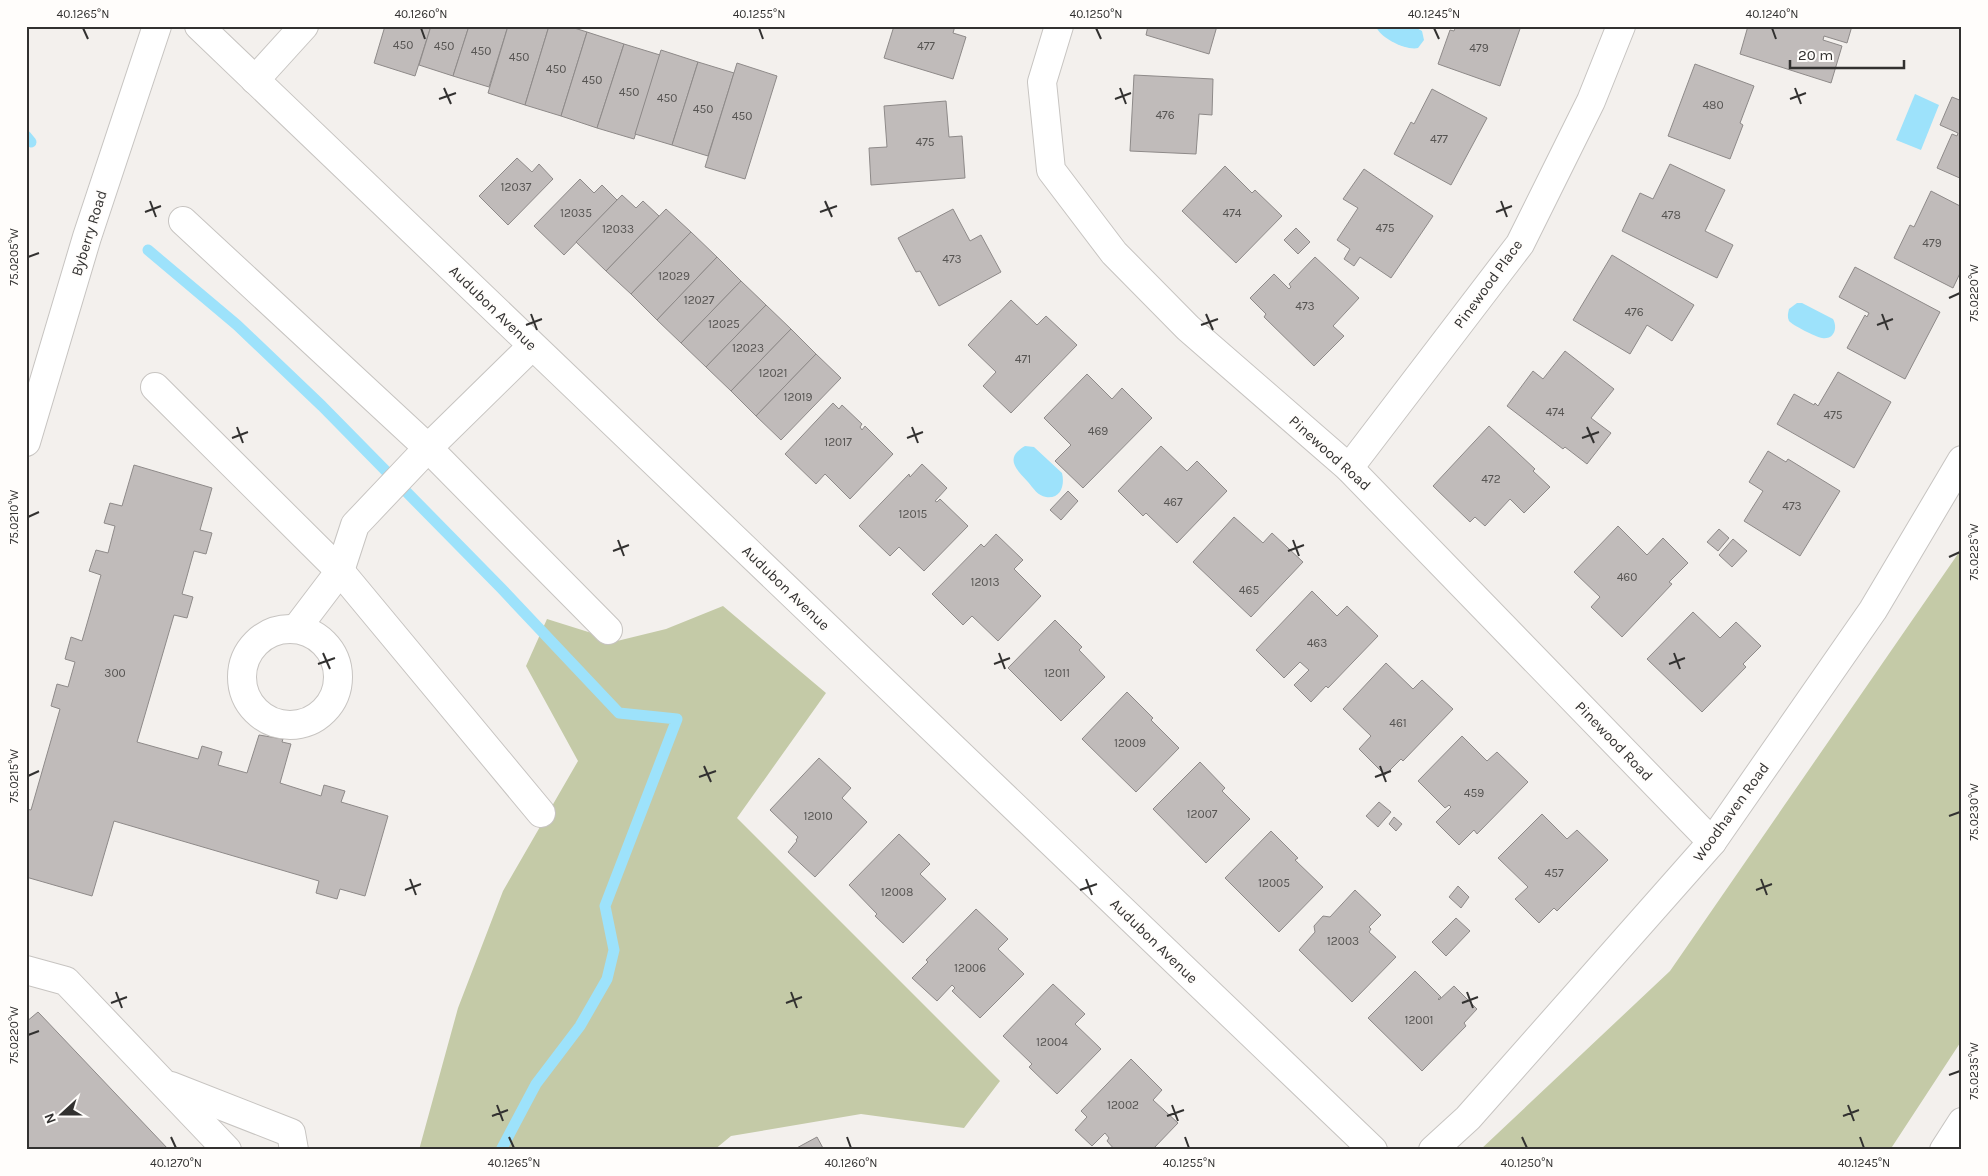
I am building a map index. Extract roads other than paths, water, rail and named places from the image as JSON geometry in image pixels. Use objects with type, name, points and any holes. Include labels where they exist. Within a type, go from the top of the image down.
[{"type":"street","name":"Byberry Road","points":[[26,442],[87,237],[157,26]]},
{"type":"street","name":"Audubon Avenue","points":[[199,26],[1373,1150]]},
{"type":"street","points":[[255,80],[304,26]]},
{"type":"street","name":"Pinewood Road","points":[[1059,26],[1042,82],[1051,170],[1114,254],[1188,328],[1349,468],[1712,842]]},
{"type":"street","name":"Pinewood Place","points":[[1349,468],[1520,244],[1591,100],[1622,26]]},
{"type":"street","points":[[183,221],[422,454],[608,630]]},
{"type":"street","points":[[296,629],[340,570],[355,525],[422,454],[532,346]]},
{"type":"street","points":[[155,387],[340,570],[541,813]]},
{"type":"street","name":"Woodhaven Road","points":[[1432,1150],[1468,1118],[1712,842],[1873,610],[1962,460]]},
{"type":"street","points":[[26,970],[66,981],[227,1150]]},
{"type":"street","points":[[164,1083],[291,1133],[294,1150]]},
{"type":"street","points":[[1944,1150],[1962,1122]]},
{"type":"water","points":[[1376,26],[1413,26],[1422,31],[1424,40],[1418,48],[1407,48],[1394,43],[1382,35]]},
{"type":"water","points":[[1915,94],[1939,105],[1921,150],[1896,140]]},
{"type":"water","points":[[1797,303],[1802,303],[1833,319],[1834,333],[1829,337],[1822,338],[1791,323],[1788,316],[1789,309]]},
{"type":"water","points":[[1025,446],[1034,447],[1062,473],[1063,482],[1061,490],[1055,496],[1046,497],[1038,493],[1016,468],[1014,464],[1015,455]]},
{"type":"waterway","points":[[26,136],[31,142]]},
{"type":"waterway","points":[[148,250],[237,325],[322,406],[501,588],[619,713],[677,719],[605,906],[614,950],[607,979],[580,1026],[536,1084],[501,1150]]}]
